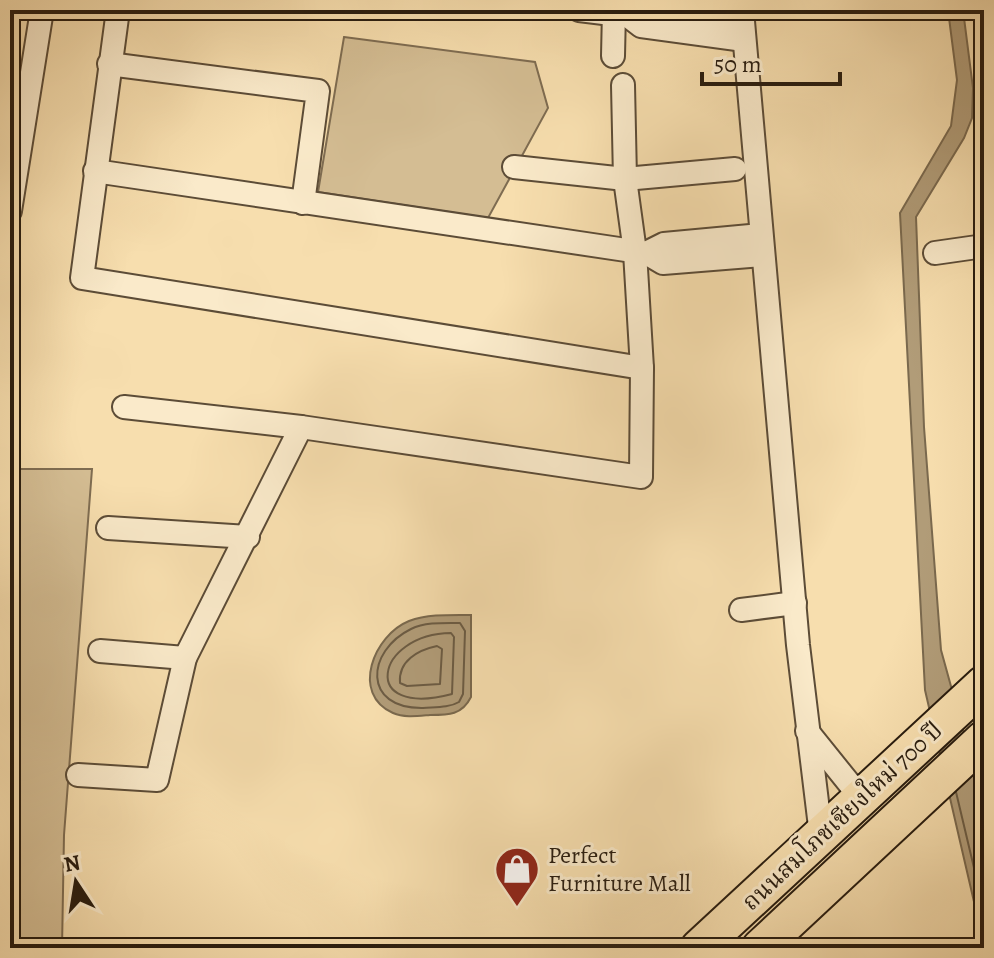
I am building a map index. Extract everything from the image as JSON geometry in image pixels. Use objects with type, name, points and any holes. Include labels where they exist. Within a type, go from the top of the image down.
[{"type":"main road","name":"ถนนสมโภชเชียงใหม่ 700 ปี","points":[[699,948],[980,687]]},
{"type":"main road","name":"ถนนสมโภชเชียงใหม่ 700 ปี","points":[[760,948],[984,739]]},
{"type":"street","points":[[10,208],[19,97],[42,10]]},
{"type":"street","points":[[118,10],[82,278],[642,368]]},
{"type":"street","points":[[579,10],[628,12],[641,26],[743,23],[807,730],[821,835]]},
{"type":"street","points":[[613,56],[628,12]]},
{"type":"street","points":[[109,64],[318,91],[303,203]]},
{"type":"street","points":[[124,407],[301,427],[636,479],[644,473],[640,253],[625,179],[623,85]]},
{"type":"street","points":[[514,167],[625,179],[735,169]]},
{"type":"street","points":[[95,171],[640,253],[664,244],[761,245]]},
{"type":"street","points":[[935,253],[984,246]]},
{"type":"street","points":[[78,775],[157,780],[185,658],[301,427]]},
{"type":"street","points":[[108,528],[248,537]]},
{"type":"street","points":[[741,610],[795,603]]},
{"type":"street","points":[[100,651],[185,658]]},
{"type":"street","points":[[807,730],[861,798]]},
{"type":"shaded area","points":[[344,37],[535,62],[548,108],[488,218],[318,192]]},
{"type":"shaded area","points":[[10,469],[92,469],[64,835],[62,948],[10,948]]},
{"type":"water","points":[[948,10],[963,10],[973,88],[972,118],[964,138],[916,217],[924,427],[941,650],[984,806],[984,945],[925,690],[900,213],[951,126],[957,80]]},
{"type":"water","points":[[439,615],[471,615],[471,697],[459,711],[406,716],[393,713],[380,704],[372,693],[372,665],[377,651],[396,628],[409,621]]},
{"type":"place","name":"Perfect Furniture Mall","points":[[517,908]]}]
